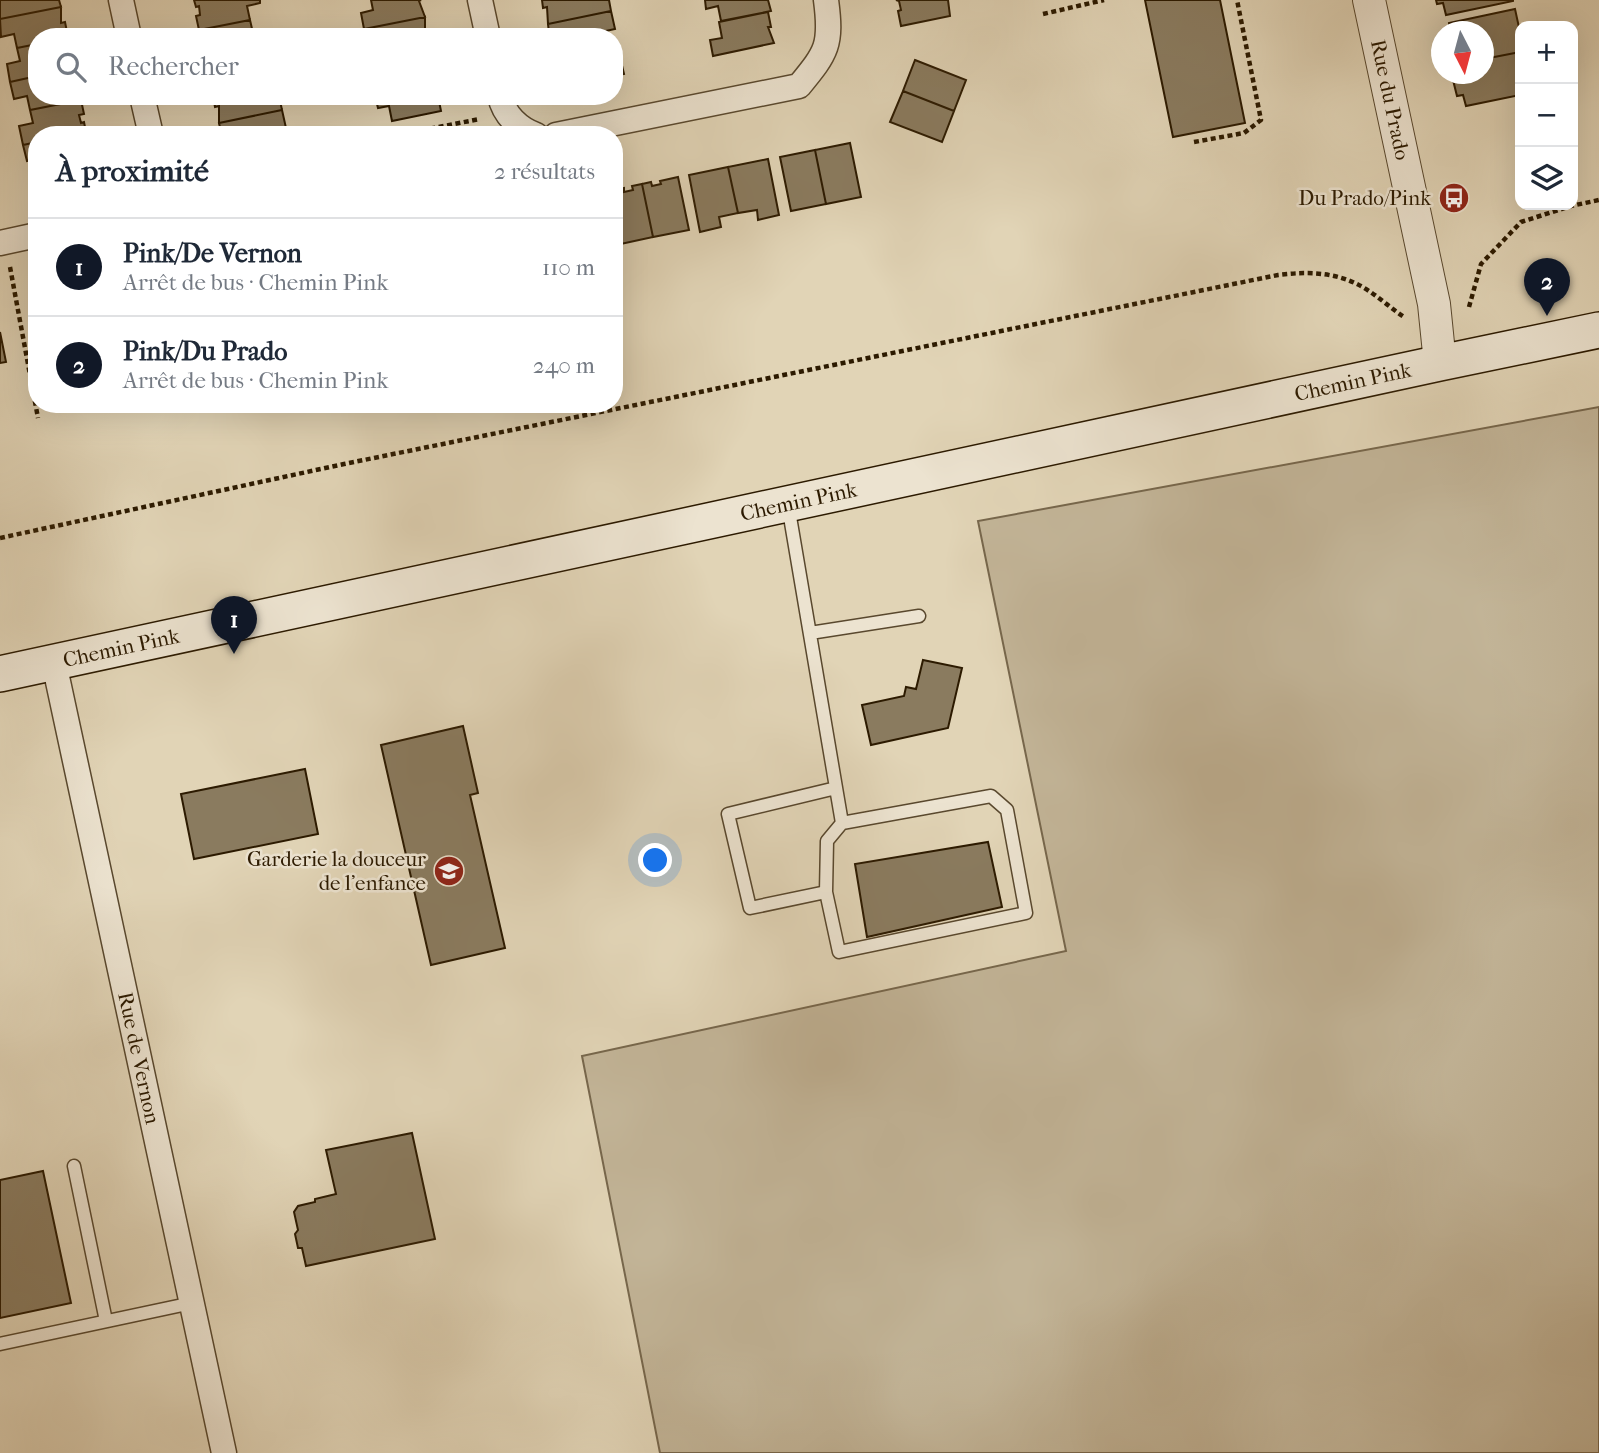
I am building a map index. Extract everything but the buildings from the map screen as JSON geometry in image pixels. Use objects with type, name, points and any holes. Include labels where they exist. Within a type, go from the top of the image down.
[{"type":"main road","name":"Chemin Pink","points":[[0,674],[1599,330]]},
{"type":"street","points":[[121,0],[127,28]]},
{"type":"street","points":[[480,0],[486,28]]},
{"type":"street","points":[[601,126],[799,86],[822,58],[828,39],[826,0]]},
{"type":"street","name":"Rue du Prado","points":[[1369,0],[1434,304],[1440,363]]},
{"type":"street","points":[[144,105],[149,126]]},
{"type":"street","points":[[504,106],[521,126]]},
{"type":"street","points":[[3,243],[28,237]]},
{"type":"street","name":"Rue de Vernon","points":[[54,663],[224,1453]]},
{"type":"lane","points":[[788,504],[842,823]]},
{"type":"lane","points":[[810,634],[919,616]]},
{"type":"lane","points":[[826,892],[750,908],[728,814],[836,788]]},
{"type":"lane","points":[[991,796],[1007,810],[1026,913],[839,952],[826,892],[828,841],[842,823],[991,796]]},
{"type":"lane","points":[[74,1166],[106,1321]]},
{"type":"lane","points":[[0,1344],[192,1303]]},
{"type":"path","points":[[1043,14],[1104,0]]},
{"type":"path","points":[[1194,142],[1244,133],[1261,120],[1237,0]]},
{"type":"path","points":[[438,126],[466,120],[504,106]]},
{"type":"path","points":[[1469,306],[1481,264],[1521,222],[1599,200]]},
{"type":"path","points":[[3,243],[28,368]]},
{"type":"path","points":[[623,408],[1301,272],[1327,274],[1352,281],[1408,319]]},
{"type":"path","points":[[37,413],[38,418]]},
{"type":"path","points":[[0,538],[596,413]]},
{"type":"shaded area","points":[[1599,407],[1599,1453],[660,1453],[582,1056],[1066,951],[978,521]]},
{"type":"place","name":"Du Prado/Pink","points":[[1454,198]]},
{"type":"place","name":"Pink/Du Prado","points":[[1547,316]]},
{"type":"place","name":"Pink/De Vernon","points":[[234,654]]},
{"type":"place","name":"Garderie la douceur de l'enfance","points":[[449,871]]}]
